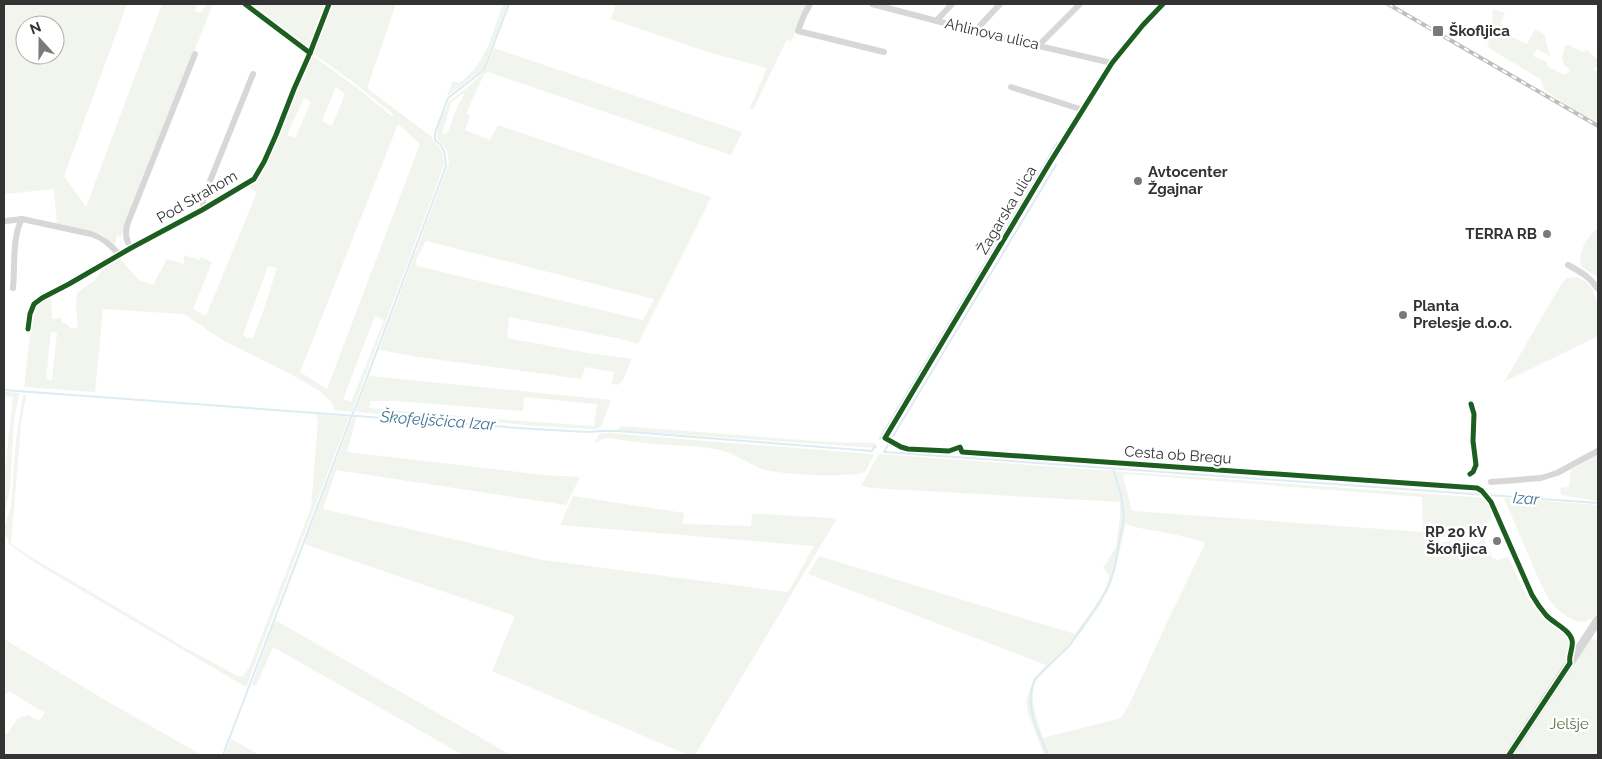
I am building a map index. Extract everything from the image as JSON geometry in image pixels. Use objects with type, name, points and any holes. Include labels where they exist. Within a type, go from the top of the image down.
[{"type":"street","name":"Pod Strahom","points":[[28,329],[30,314],[34,304],[42,298],[202,210],[254,179],[264,162],[329,4]]},
{"type":"street","points":[[810,4],[798,31],[884,52]]},
{"type":"street","name":"Ahlinova ulica","points":[[872,4],[975,31],[1112,63]]},
{"type":"street","points":[[936,21],[952,4]]},
{"type":"street","points":[[975,31],[1000,4]]},
{"type":"street","points":[[1039,45],[1080,4]]},
{"type":"street","name":"Žagarska ulica","points":[[960,446],[949,451],[908,449],[886,438],[1112,63],[1163,4]]},
{"type":"street","points":[[131,248],[127,242],[127,225],[195,54]]},
{"type":"street","points":[[202,210],[204,196],[253,74]]},
{"type":"street","points":[[1011,87],[1083,110]]},
{"type":"street","points":[[13,288],[16,236],[22,219]]},
{"type":"street","points":[[6,221],[22,219],[101,237],[120,255]]},
{"type":"street","points":[[1568,265],[1592,280],[1598,289]]},
{"type":"street","points":[[1491,482],[1541,478],[1557,473],[1598,451]]},
{"type":"street","points":[[1509,755],[1598,620]]},
{"type":"green space","points":[[4,4],[127,4],[64,176],[86,207],[162,4],[197,4],[195,12],[201,12],[207,4],[213,4],[121,237],[117,235],[115,246],[101,234],[57,225],[54,189],[4,194]]},
{"type":"green space","points":[[248,4],[326,4],[311,45],[306,47]]},
{"type":"green space","points":[[332,4],[396,4],[367,88],[432,137],[442,152],[444,165],[352,412],[334,410],[333,404],[321,392],[291,374],[224,341],[184,314],[103,309],[95,392],[24,387],[31,328],[36,305],[51,296],[52,319],[61,318],[62,323],[67,324],[70,328],[78,328],[77,293],[95,280],[104,266],[119,258],[139,280],[153,285],[167,259],[184,264],[184,255],[200,260],[201,257],[212,262],[193,309],[206,316],[257,192],[251,189],[249,185],[259,176],[267,164],[311,57],[313,56],[356,87],[392,116],[394,115],[314,54]],"holes":[[[336,87],[345,94],[332,126],[322,121]],[[304,98],[311,102],[295,138],[287,135]],[[398,124],[420,144],[327,389],[300,372]],[[268,266],[277,268],[253,338],[247,338],[243,335]],[[375,316],[384,320],[351,402],[343,399]],[[51,332],[57,333],[52,380],[46,379]]]},
{"type":"green space","points":[[503,4],[508,4],[483,69],[447,96],[453,81],[459,83],[468,76],[482,58],[492,37]]},
{"type":"green space","points":[[616,4],[809,4],[791,42],[787,39],[753,110],[750,108],[767,68],[708,52],[611,19]]},
{"type":"green space","points":[[1493,9],[1505,13],[1500,25],[1505,28],[1503,33],[1527,44],[1535,29],[1545,35],[1550,56],[1537,49],[1533,56],[1547,62],[1547,66],[1564,75],[1570,71],[1564,65],[1562,57],[1565,46],[1569,45],[1583,52],[1587,50],[1598,58],[1598,66],[1593,69],[1594,71],[1597,70],[1598,74],[1598,124],[1574,111],[1544,89],[1540,79],[1489,48],[1486,38],[1492,24]]},
{"type":"green space","points":[[494,48],[742,132],[731,155],[488,72],[484,74],[466,114],[470,116],[465,130],[490,140],[498,125],[711,197],[638,344],[509,317],[507,338],[632,359],[622,382],[617,385],[612,384],[614,372],[585,367],[582,379],[379,350],[449,163],[447,150],[437,138],[438,126],[449,101],[485,71]],"holes":[[[463,93],[464,95],[458,105],[448,132],[442,134],[451,103]],[[426,241],[654,299],[643,320],[417,266],[416,260]]]},
{"type":"green space","points":[[1598,229],[1598,275],[1595,276],[1582,267],[1580,257],[1587,240]]},
{"type":"green space","points":[[1575,277],[1584,280],[1594,293],[1598,310],[1598,336],[1504,382],[1562,283],[1567,278]]},
{"type":"green space","points":[[369,376],[611,400],[601,427],[595,429],[356,412]],"holes":[[[524,397],[597,404],[594,426],[369,408],[370,401],[396,401],[523,411]]]},
{"type":"green space","points":[[4,392],[20,393],[14,418],[10,489],[4,517],[4,479],[13,397],[4,396]]},
{"type":"green space","points":[[23,395],[26,395],[21,425],[11,544],[184,647],[238,676],[243,676],[249,668],[311,508],[318,421],[316,414],[349,417],[246,687],[32,561],[8,543],[4,528],[11,507],[16,440]]},
{"type":"green space","points":[[353,417],[356,418],[347,452],[544,475],[580,477],[566,505],[336,470],[323,509],[543,560],[787,592],[814,546],[560,525],[573,496],[684,513],[682,524],[751,526],[752,514],[832,518],[836,520],[695,755],[688,755],[492,671],[515,616],[304,544]]},
{"type":"green space","points":[[621,426],[828,442],[875,443],[877,448],[617,430]]},
{"type":"green space","points":[[600,433],[874,454],[865,472],[845,475],[798,474],[762,469],[731,454],[712,448],[649,444],[609,438],[602,439],[594,444]]},
{"type":"green space","points":[[879,454],[1485,498],[1490,508],[1491,520],[1483,525],[1482,529],[1472,534],[1439,537],[1439,543],[1465,538],[1462,541],[1464,549],[1480,542],[1483,535],[1492,558],[1498,560],[1509,558],[1530,602],[1544,618],[1568,637],[1570,642],[1569,649],[1565,665],[1506,755],[1044,755],[1028,713],[1026,701],[1034,679],[1046,665],[808,574],[819,556],[1075,634],[1099,600],[1109,578],[1103,568],[1116,547],[1120,502],[861,486]],"holes":[[[1127,474],[1422,497],[1423,532],[1132,511],[1123,476]],[[1126,524],[1205,542],[1204,546],[1129,705],[1121,718],[1043,738],[1034,706],[1034,686],[1043,672],[1075,639],[1105,596],[1113,576]]]},
{"type":"green space","points":[[1598,455],[1598,501],[1561,495],[1560,488],[1569,487],[1571,470]]},
{"type":"green space","points":[[1504,498],[1598,505],[1598,613],[1593,619],[1585,622],[1576,621],[1557,609],[1550,601]]},
{"type":"green space","points":[[275,620],[511,755],[463,755],[273,647],[256,686],[252,684]]},
{"type":"green space","points":[[4,639],[110,703],[202,755],[5,755],[4,732],[7,734],[18,718],[28,715],[39,721],[45,713],[9,691],[4,696]]},
{"type":"green space","name":"Jelšje","points":[[1590,639],[1598,640],[1598,755],[1514,755]]},
{"type":"green space","points":[[231,739],[260,755],[225,755]]},
{"type":"waterway","points":[[223,755],[446,166],[444,152],[441,145],[435,140],[435,133],[448,98],[484,70],[509,4]]},
{"type":"waterway","points":[[880,438],[1057,143]]},
{"type":"waterway","points":[[893,436],[1056,165]]},
{"type":"waterway","name":"Škofeljščica Izar","points":[[4,390],[533,429],[588,432],[618,431],[872,451],[875,446]]},
{"type":"waterway","name":"Izar","points":[[889,443],[884,452],[1598,503]]},
{"type":"waterway","points":[[1048,755],[1033,718],[1031,709],[1032,689],[1035,679],[1070,645],[1108,588],[1115,567],[1124,516],[1121,495],[1113,468]]},
{"type":"railway","points":[[1388,4],[1598,126]]},
{"type":"cycle path","points":[[245,4],[310,53]]},
{"type":"cycle path","points":[[28,329],[30,314],[34,304],[42,298],[202,210],[254,179],[276,135],[329,4]]},
{"type":"cycle path","name":"Cesta ob Bregu","points":[[1163,4],[1112,63],[1049,164],[885,438],[908,449],[949,451],[960,447],[962,452],[1477,488],[1491,502],[1534,598],[1546,615],[1564,629],[1572,640],[1570,663],[1509,755]]},
{"type":"cycle path","points":[[1470,474],[1476,465],[1473,441],[1474,414],[1471,404]]},
{"type":"place","name":"Škofljica","points":[[1438,31]]},
{"type":"place","name":"Avtocenter Žgajnar","points":[[1138,181]]},
{"type":"place","name":"TERRA RB","points":[[1547,234]]},
{"type":"place","name":"Planta Prelesje d.o.o.","points":[[1403,315]]},
{"type":"place","name":"RP 20 kV Škofljica","points":[[1497,541]]}]
